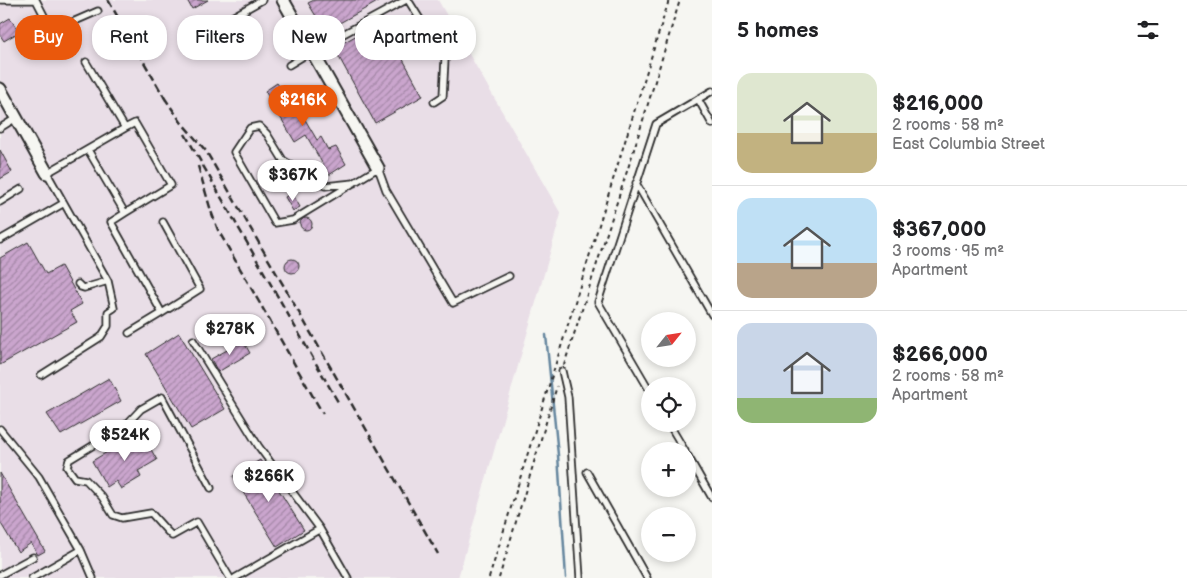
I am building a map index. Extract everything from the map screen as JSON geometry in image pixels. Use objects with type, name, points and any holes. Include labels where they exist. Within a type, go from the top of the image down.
[{"type":"street","points":[[283,0],[292,15]]},
{"type":"street","points":[[317,60],[378,168]]},
{"type":"street","points":[[0,89],[47,173]]},
{"type":"lane","points":[[0,0],[36,0],[44,15]]},
{"type":"lane","points":[[235,15],[262,0]]},
{"type":"lane","points":[[345,33],[407,0],[445,59],[443,96],[434,102]]},
{"type":"lane","points":[[82,18],[98,11]]},
{"type":"lane","points":[[290,65],[298,60]]},
{"type":"lane","points":[[86,62],[125,128]]},
{"type":"lane","points":[[642,377],[598,302],[656,124],[712,91]]},
{"type":"lane","points":[[698,99],[712,124]]},
{"type":"lane","points":[[0,128],[16,118]]},
{"type":"lane","points":[[41,375],[101,337],[108,326],[108,312],[114,308],[108,282],[47,173],[135,123],[171,185],[111,222],[162,313]]},
{"type":"lane","points":[[354,183],[325,186],[284,160],[259,126],[250,128],[234,152],[275,223],[293,220],[354,183],[378,168],[386,190],[452,303],[509,276]]},
{"type":"lane","points":[[88,150],[125,214]]},
{"type":"lane","points":[[636,184],[712,315]]},
{"type":"lane","points":[[0,202],[22,189]]},
{"type":"lane","points":[[0,240],[64,203]]},
{"type":"lane","points":[[129,333],[200,289],[163,222]]},
{"type":"lane","points":[[78,284],[84,288],[108,282]]},
{"type":"lane","points":[[193,340],[259,447],[320,529],[348,578]]},
{"type":"lane","points":[[562,371],[568,397],[580,578]]},
{"type":"lane","points":[[211,488],[162,397],[141,409],[125,426],[69,460],[67,467],[75,478],[86,480],[102,497],[113,515],[122,518],[151,513],[172,536],[197,522],[230,578]]},
{"type":"lane","points":[[0,428],[39,477],[81,550],[93,578]]},
{"type":"lane","points":[[696,470],[712,498]]},
{"type":"lane","points":[[587,472],[647,578]]},
{"type":"lane","points":[[236,578],[320,529]]},
{"type":"lane","points":[[35,577],[81,550]]},
{"type":"lane","points":[[0,575],[33,557]]},
{"type":"path","points":[[489,578],[669,0]]},
{"type":"path","points":[[499,578],[562,371],[680,0]]},
{"type":"shaded area","points":[[0,0],[438,0],[447,15],[355,15],[355,60],[472,60],[561,214],[458,578],[0,578]]},
{"type":"building","points":[[187,0],[208,0],[192,9]]},
{"type":"building","points":[[314,0],[381,0],[345,20],[345,15],[315,15],[308,3]]},
{"type":"building","points":[[10,18],[15,26],[15,34],[4,41],[0,35],[0,24]]},
{"type":"building","points":[[355,36],[355,60],[403,60],[423,96],[375,123],[341,60],[345,60],[345,42]]},
{"type":"building","points":[[277,83],[280,87],[286,87],[317,140],[321,137],[328,150],[336,147],[346,164],[329,175],[306,135],[295,142],[265,91]]},
{"type":"building","points":[[0,150],[12,172],[0,179]]},
{"type":"building","points":[[292,193],[300,207],[293,211],[285,197]]},
{"type":"building","points":[[304,218],[308,218],[312,224],[308,230],[304,230],[300,226],[300,222]]},
{"type":"building","points":[[28,242],[46,274],[61,266],[82,304],[70,311],[77,322],[0,365],[0,258]]},
{"type":"building","points":[[292,259],[297,261],[299,266],[297,271],[292,273],[287,271],[285,266],[287,261]]},
{"type":"building","points":[[179,333],[225,409],[191,429],[146,354]]},
{"type":"building","points":[[243,341],[250,353],[218,372],[211,359]]},
{"type":"building","points":[[109,378],[121,401],[61,435],[47,414]]},
{"type":"building","points":[[141,432],[157,460],[138,471],[141,477],[121,489],[116,481],[107,487],[92,461]]},
{"type":"building","points":[[260,460],[304,530],[277,547],[233,476]]},
{"type":"building","points":[[0,473],[45,551],[38,555],[31,543],[18,552],[0,522]]},
{"type":"waterway","points":[[546,335],[558,455],[566,578]]},
{"type":"railway","points":[[108,0],[167,102]]},
{"type":"railway","points":[[164,97],[181,122],[206,151],[438,554]]},
{"type":"railway","points":[[185,134],[338,402]]},
{"type":"railway","points":[[198,166],[218,230],[323,414]]}]
